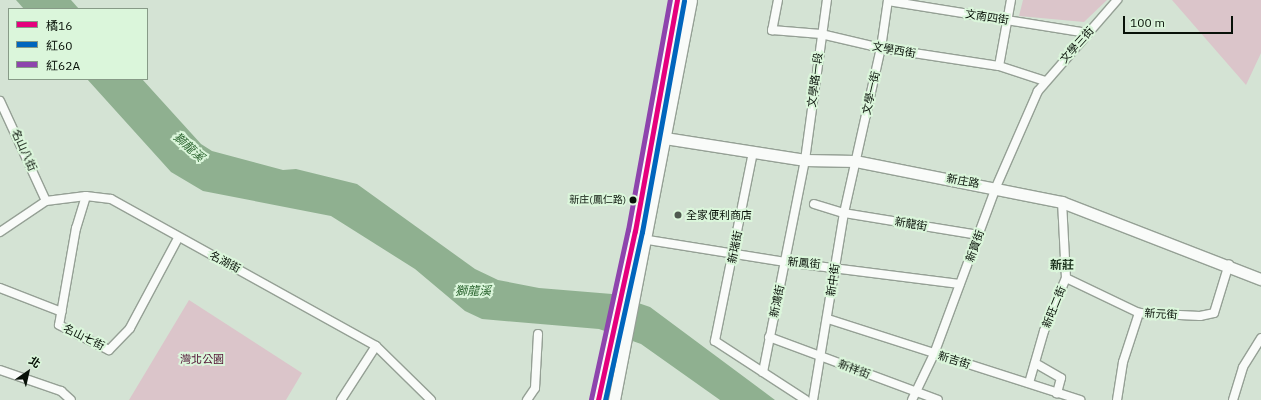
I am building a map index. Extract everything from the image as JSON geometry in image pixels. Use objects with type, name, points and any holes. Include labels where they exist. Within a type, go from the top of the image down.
[{"type":"main road","points":[[598,400],[652,136],[677,0]]},
{"type":"main road","points":[[614,400],[625,341],[648,240],[691,0]]},
{"type":"main road","name":"新庄路","points":[[652,136],[805,160],[855,161],[996,187],[1062,202],[1229,264],[1261,279]]},
{"type":"street","name":"文學西街","points":[[778,0],[772,30],[821,34],[881,48],[1000,66],[1045,81]]},
{"type":"street","name":"文學路一段","points":[[805,160],[821,34],[827,0]]},
{"type":"street","points":[[1000,66],[1012,0]]},
{"type":"street","name":"文學三街","points":[[1038,91],[1045,81],[1117,0]]},
{"type":"street","name":"文南四街","points":[[888,1],[1087,33]]},
{"type":"street","name":"文學一街","points":[[855,161],[881,48],[888,1]]},
{"type":"street","name":"新寶街","points":[[913,396],[934,354],[996,187],[1038,91]]},
{"type":"street","name":"名山八街","points":[[0,100],[46,201]]},
{"type":"street","name":"新瑞街","points":[[753,152],[734,254],[715,341],[763,372]]},
{"type":"street","name":"新鴻街","points":[[763,372],[805,160]]},
{"type":"street","name":"新中街","points":[[813,400],[828,319],[844,213],[855,161]]},
{"type":"street","name":"名湖街","points":[[0,232],[46,201],[86,196],[111,199],[178,238],[376,346],[431,400]]},
{"type":"street","name":"名山七街","points":[[86,196],[76,228],[59,325],[109,350],[130,328],[178,238]]},
{"type":"street","name":"新旺二街","points":[[1029,383],[1066,278],[1062,202]]},
{"type":"street","name":"新龍街","points":[[814,204],[844,213],[979,235]]},
{"type":"street","name":"新鳳街","points":[[648,240],[785,262],[835,266],[960,284]]},
{"type":"street","name":"新元街","points":[[1066,278],[1138,313],[1200,316],[1214,312],[1229,264]]},
{"type":"street","points":[[0,288],[62,312]]},
{"type":"street","points":[[1117,400],[1123,362],[1138,313]]},
{"type":"street","name":"新吉街","points":[[828,319],[1080,400]]},
{"type":"street","points":[[527,400],[535,388],[538,334]]},
{"type":"street","name":"新祥街","points":[[769,337],[821,356],[913,396],[938,400]]},
{"type":"street","points":[[1233,400],[1243,367],[1261,338]]},
{"type":"street","points":[[341,400],[376,346]]},
{"type":"street","points":[[1035,363],[1061,378],[1057,393]]},
{"type":"street","points":[[0,370],[61,391],[71,400]]},
{"type":"street","points":[[763,372],[806,400]]},
{"type":"green space","points":[[1023,0],[1107,0],[1084,22],[1019,16]]},
{"type":"green space","points":[[1172,0],[1261,0],[1261,53],[1246,85]]},
{"type":"green space","name":"灣北公園","points":[[189,300],[302,373],[286,400],[129,400]]},
{"type":"water","points":[[16,0],[71,0],[78,8],[23,8]]},
{"type":"water","name":"獅龍溪","points":[[88,80],[143,80],[201,144],[212,151],[283,170],[296,169],[357,184],[475,269],[498,280],[539,288],[612,294],[650,307],[775,400],[720,400],[641,344],[599,329],[482,319],[465,311],[415,269],[331,216],[203,191],[171,172]]},
{"type":"transit line","name":"紅62A","points":[[591,399],[628,230],[670,0]]},
{"type":"transit line","name":"橘16","points":[[598,400],[635,231],[677,0]]},
{"type":"transit line","name":"紅60","points":[[605,400],[642,232],[684,1]]},
{"type":"place","name":"新庄(鳳仁路)","points":[[633,200]]},
{"type":"place","name":"全家便利商店","points":[[678,215]]},
{"type":"district","name":"新莊","points":[[1062,265]]}]
